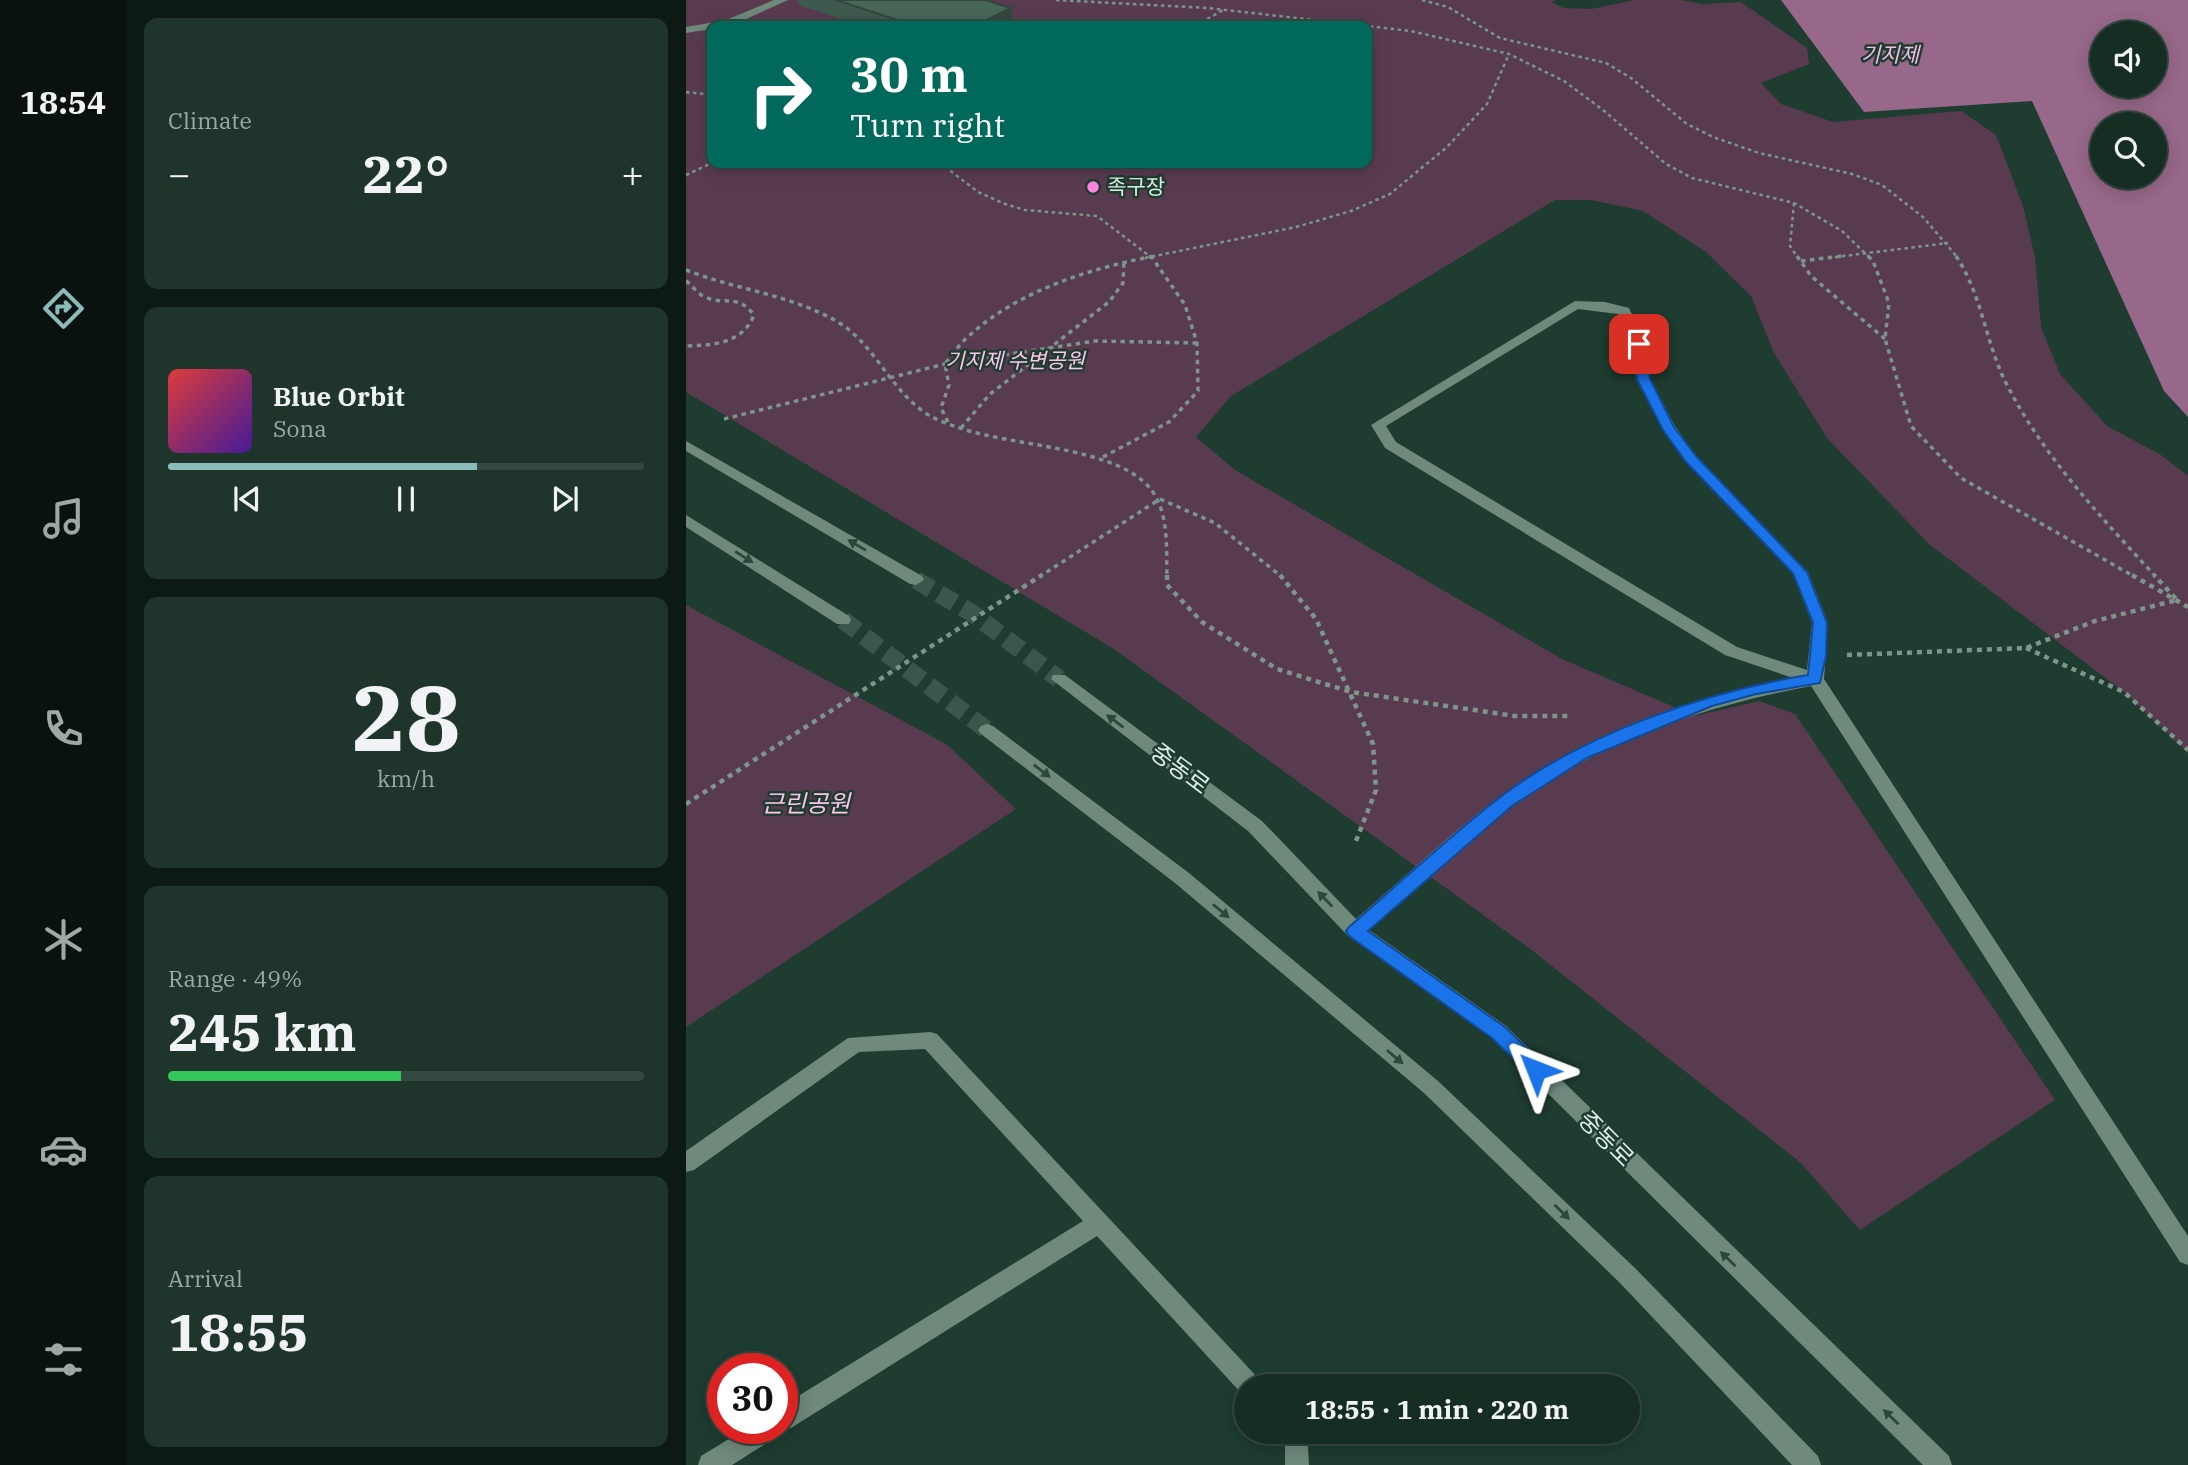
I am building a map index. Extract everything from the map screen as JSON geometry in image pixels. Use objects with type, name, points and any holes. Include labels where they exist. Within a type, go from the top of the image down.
[{"type":"street","points":[[734,21],[783,0]]},
{"type":"street","points":[[686,30],[707,27]]},
{"type":"street","points":[[1815,679],[1820,623],[1800,572],[1691,459],[1668,427],[1643,379],[1639,344],[1624,311],[1605,306],[1575,305],[1378,425],[1390,445],[1731,651],[1815,679],[2188,1255]]},
{"type":"street","points":[[686,445],[916,580]]},
{"type":"street","points":[[686,520],[843,620]]},
{"type":"street","name":"중동로","points":[[1059,679],[1255,826],[1355,931],[1499,1032],[1940,1465]]},
{"type":"street","points":[[1355,931],[1506,802],[1581,754],[1707,702],[1756,689],[1815,679]]},
{"type":"street","points":[[987,730],[1182,878],[1431,1087],[1628,1276],[1809,1465]]},
{"type":"street","points":[[686,1163],[855,1044],[930,1040],[1239,1374]]},
{"type":"street","points":[[798,1410],[1098,1223]]},
{"type":"street","points":[[710,1465],[743,1444]]},
{"type":"street","points":[[1297,1444],[1297,1465]]},
{"type":"path","points":[[1056,0],[1224,10],[1322,21]]},
{"type":"path","points":[[1422,0],[1448,8],[1500,38],[1606,64],[1622,71],[1684,123],[1702,133],[1882,185],[1925,219],[1960,256],[1976,289],[1992,352],[2007,385],[2033,426],[2099,514],[2177,600]]},
{"type":"path","points":[[1204,21],[1224,10]]},
{"type":"path","points":[[1372,27],[1411,31],[1508,54],[1563,81],[1602,110],[1642,146],[1684,173],[1794,203],[1842,231],[1873,261],[1889,303],[1885,339],[1911,426],[1961,478],[2188,607]]},
{"type":"path","points":[[948,423],[941,408],[949,385],[946,364],[968,336],[1004,308],[1041,289],[1094,270],[1296,227],[1351,211],[1390,194],[1447,147],[1488,104],[1508,54]]},
{"type":"path","points":[[686,92],[707,94]]},
{"type":"path","points":[[686,175],[707,165]]},
{"type":"path","points":[[945,168],[978,192],[1004,204],[1025,210],[1097,216],[1151,256],[1185,305],[1198,343],[1198,391],[1169,422],[1102,458]]},
{"type":"path","points":[[1794,203],[1790,246],[1811,276],[1885,339]]},
{"type":"path","points":[[1801,261],[1948,243]]},
{"type":"path","points":[[961,428],[990,394],[1109,302],[1123,283],[1124,262]]},
{"type":"path","points":[[686,271],[715,283],[781,298],[839,323],[858,337],[909,401],[931,416],[961,428],[1028,445],[1102,458],[1136,474],[1160,499],[1215,523],[1286,580],[1316,619],[1373,744],[1376,790],[1356,841]]},
{"type":"path","points":[[686,281],[703,296],[734,300],[750,307],[754,315],[748,330],[737,337],[707,345],[686,346]]},
{"type":"path","points":[[724,419],[946,364],[1051,346],[1095,341],[1198,343]]},
{"type":"path","points":[[1160,499],[1165,519],[1167,585],[1202,622],[1277,669],[1351,692],[1515,716],[1569,716]]},
{"type":"path","points":[[686,803],[1160,499]]},
{"type":"path","points":[[1818,656],[2026,648],[2095,621],[2177,600]]},
{"type":"path","points":[[2026,648],[2124,692],[2188,750]]},
{"type":"green space","name":"기지제 수변공원","points":[[686,0],[1556,0],[1551,2],[1564,8],[1591,9],[1635,0],[1681,0],[1702,4],[1741,2],[1807,48],[1809,64],[1761,83],[1781,104],[1833,122],[1961,111],[1996,135],[2023,206],[2035,257],[2041,327],[2060,374],[2107,426],[2161,455],[2188,476],[2188,753],[2124,692],[1929,544],[1827,438],[1774,353],[1751,296],[1706,252],[1643,211],[1591,200],[1555,200],[1231,396],[1196,437],[1235,470],[1562,659],[1695,716],[1759,701],[1795,714],[2055,1100],[1860,1230],[1800,1162],[1529,948],[1114,649],[686,392]]},
{"type":"green space","name":"근린공원","points":[[686,605],[946,744],[1016,809],[686,1027]]},
{"type":"water","name":"기지제","points":[[1781,0],[2188,0],[2188,417],[2164,391],[2032,101],[1864,112]]},
{"type":"building","points":[[836,0],[985,0],[1011,8],[984,21],[901,21]]},
{"type":"tunnel","points":[[916,580],[972,613],[1059,679]]},
{"type":"tunnel","points":[[843,620],[987,730]]},
{"type":"place","name":"족구장","points":[[1093,187]]},
{"type":"route","points":[[1536,1070],[1499,1032],[1355,931],[1506,802],[1581,754],[1707,702],[1756,689],[1815,679],[1820,623],[1800,572],[1691,459],[1668,427],[1643,379],[1639,344]]}]
